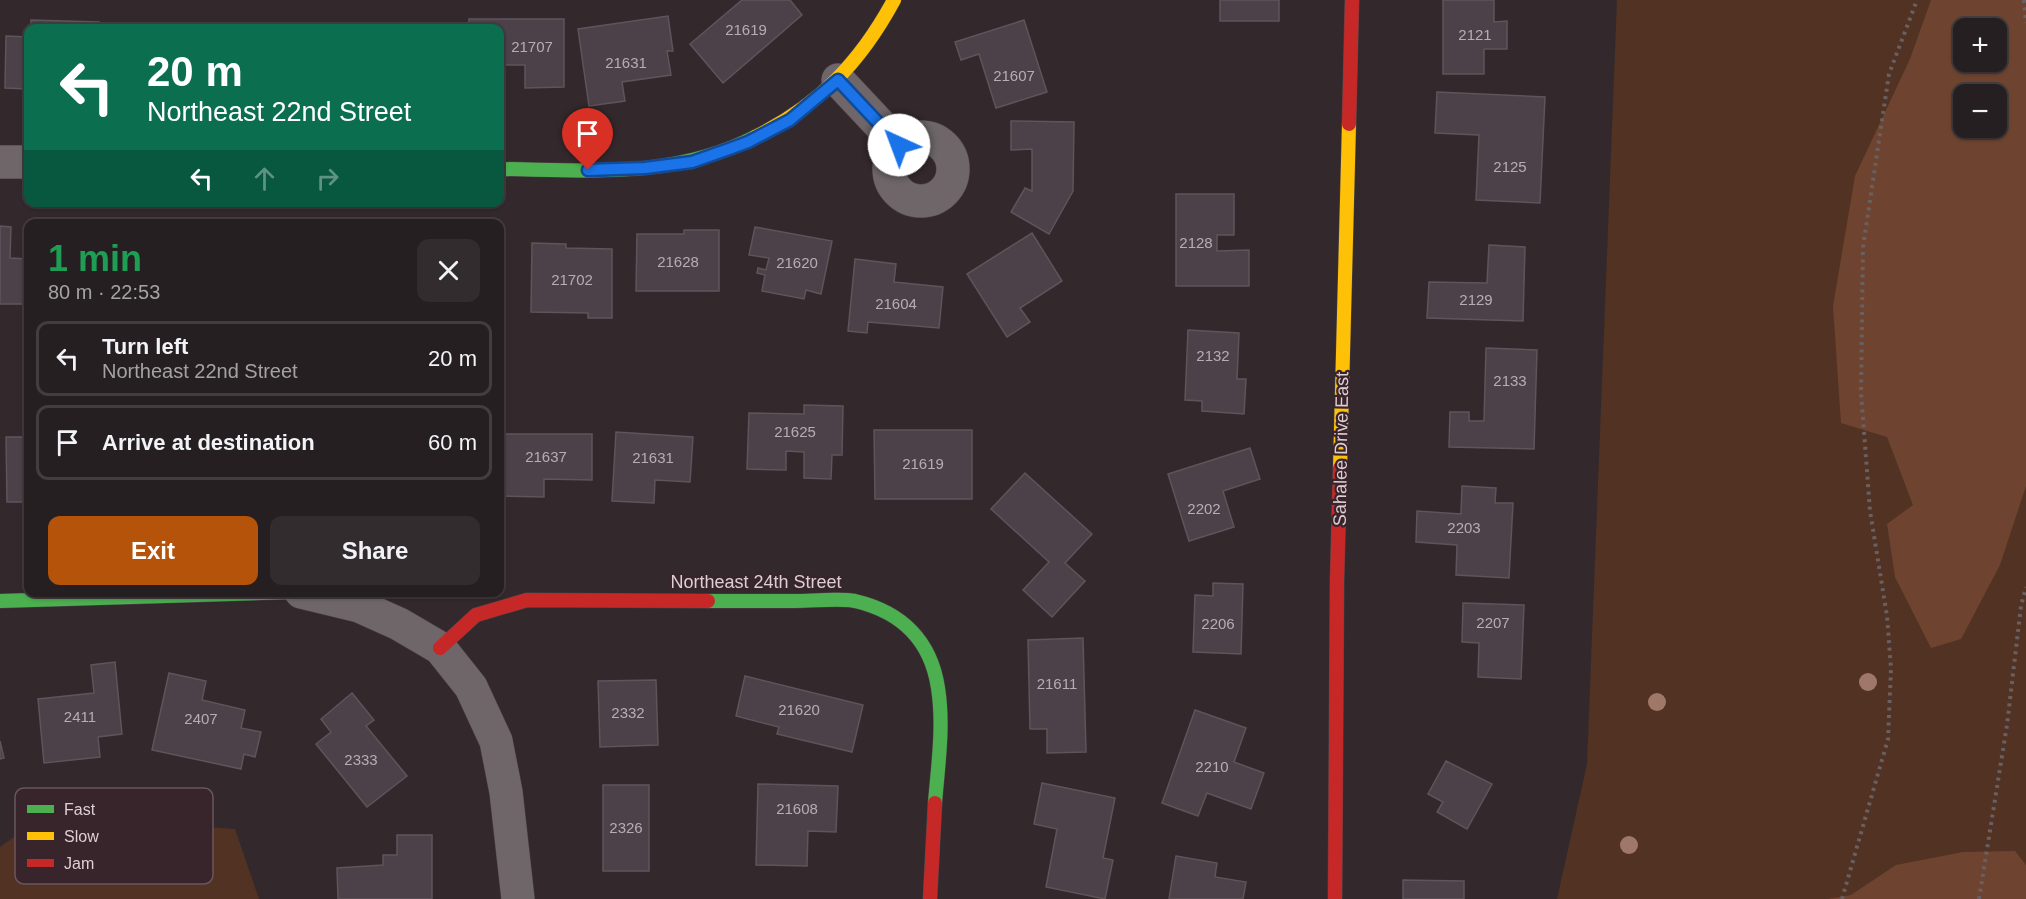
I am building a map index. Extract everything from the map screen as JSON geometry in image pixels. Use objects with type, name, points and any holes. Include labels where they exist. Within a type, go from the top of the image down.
[{"type":"street","points":[[504,169],[645,168],[692,162],[748,142],[790,120],[838,80],[868,45],[894,0]]},
{"type":"street","name":"Sahalee Drive East","points":[[1335,899],[1337,581],[1352,0]]},
{"type":"street","points":[[838,80],[899,145]]},
{"type":"street","points":[[0,162],[24,162]]},
{"type":"street","points":[[0,601],[131,597]]},
{"type":"street","points":[[322,597],[359,606],[399,624],[440,648],[471,687],[496,741],[506,792],[518,899]]},
{"type":"street","name":"Northeast 24th Street","points":[[440,648],[476,615],[527,600],[854,600],[885,612],[914,632],[931,661],[937,686],[940,722],[930,899]]},
{"type":"path","points":[[1842,899],[1888,739],[1891,669],[1889,637],[1870,511],[1861,392],[1863,247],[1889,74],[1917,0]]},
{"type":"path","points":[[2024,0],[2026,23]]},
{"type":"path","points":[[1979,899],[2007,725],[2021,606],[2026,587]]},
{"type":"shaded area","points":[[1617,0],[2026,0],[2026,899],[1557,899],[1587,764]]},
{"type":"shaded area","points":[[1931,0],[2026,0],[2026,486],[2000,565],[1961,639],[1931,648],[1895,577],[1887,524],[1913,505],[1887,437],[1841,423],[1833,306],[1855,176],[1910,59]]},
{"type":"shaded area","points":[[213,828],[235,829],[259,899],[0,899],[0,847],[15,836],[15,884],[213,884]]},
{"type":"shaded area","points":[[2015,851],[2026,865],[2026,899],[1828,899],[1851,895],[1896,865],[1963,852]]},
{"type":"building","points":[[742,0],[790,0],[802,15],[723,83],[690,44]]},
{"type":"building","points":[[1220,0],[1279,0],[1279,21],[1220,21]]},
{"type":"building","points":[[1443,0],[1494,0],[1494,22],[1507,21],[1507,49],[1484,49],[1484,74],[1443,74]]},
{"type":"building","points":[[668,16],[673,51],[667,51],[671,75],[622,82],[625,101],[589,106],[578,29]]},
{"type":"building","points":[[469,19],[564,19],[564,87],[525,88],[525,65],[504,65],[504,24],[469,24]]},
{"type":"building","points":[[31,20],[99,22],[99,24],[31,24]]},
{"type":"building","points":[[1024,20],[1047,92],[996,108],[979,54],[961,60],[955,42]]},
{"type":"building","points":[[6,36],[24,37],[24,89],[5,88]]},
{"type":"building","points":[[1437,92],[1545,97],[1540,203],[1476,200],[1479,135],[1435,133]]},
{"type":"building","points":[[1011,121],[1074,122],[1073,191],[1049,234],[1011,212],[1025,188],[1032,191],[1032,149],[1011,150]]},
{"type":"building","points":[[1176,194],[1234,194],[1234,235],[1217,235],[1217,251],[1249,250],[1249,286],[1176,286]]},
{"type":"building","points":[[0,226],[11,227],[10,258],[24,259],[24,304],[0,304]]},
{"type":"building","points":[[755,227],[832,241],[821,294],[806,290],[804,299],[762,291],[765,275],[757,273],[758,268],[766,270],[769,258],[749,255]]},
{"type":"building","points":[[684,230],[719,230],[719,291],[636,291],[637,234],[684,234]]},
{"type":"building","points":[[1032,233],[1062,281],[1020,308],[1030,322],[1007,337],[967,274]]},
{"type":"building","points":[[532,243],[566,244],[566,248],[612,249],[612,318],[588,318],[588,313],[531,312]]},
{"type":"building","points":[[1489,245],[1525,247],[1523,321],[1427,318],[1429,282],[1487,283]]},
{"type":"building","points":[[855,259],[896,264],[894,282],[943,287],[939,328],[868,322],[867,333],[848,331]]},
{"type":"building","points":[[1188,330],[1239,333],[1237,379],[1246,379],[1244,414],[1202,411],[1202,401],[1185,400]]},
{"type":"building","points":[[1486,348],[1537,350],[1534,449],[1449,447],[1450,412],[1469,412],[1469,421],[1484,421]]},
{"type":"building","points":[[804,405],[843,406],[842,455],[832,455],[831,479],[804,478],[804,452],[786,451],[786,470],[747,469],[749,413],[804,414]]},
{"type":"building","points":[[874,430],[972,430],[972,499],[875,499]]},
{"type":"building","points":[[616,432],[693,437],[690,482],[655,480],[654,503],[612,501]]},
{"type":"building","points":[[504,434],[592,434],[592,480],[544,479],[544,497],[504,496]]},
{"type":"building","points":[[6,437],[24,437],[24,502],[7,502]]},
{"type":"building","points":[[1250,448],[1260,479],[1223,491],[1234,527],[1189,541],[1168,474]]},
{"type":"building","points":[[1025,473],[1092,534],[1065,563],[1085,581],[1052,617],[1023,590],[1049,562],[991,509]]},
{"type":"building","points":[[1462,486],[1496,488],[1495,503],[1513,503],[1509,578],[1456,575],[1457,545],[1416,542],[1417,511],[1461,514]]},
{"type":"building","points":[[1213,583],[1243,584],[1241,654],[1193,652],[1195,595],[1213,596]]},
{"type":"building","points":[[1463,603],[1524,605],[1521,679],[1478,677],[1479,643],[1462,642]]},
{"type":"building","points":[[1083,638],[1086,752],[1047,753],[1047,729],[1030,729],[1028,640]]},
{"type":"building","points":[[115,662],[122,734],[98,737],[100,757],[44,763],[38,699],[94,693],[91,665]]},
{"type":"building","points":[[169,673],[206,681],[202,700],[245,710],[241,728],[261,732],[255,757],[244,754],[241,769],[152,750]]},
{"type":"building","points":[[745,676],[863,705],[852,752],[777,734],[779,727],[736,716]]},
{"type":"building","points":[[656,680],[658,745],[600,747],[598,681]]},
{"type":"building","points":[[352,693],[374,720],[366,726],[407,776],[367,807],[316,744],[331,732],[321,719]]},
{"type":"building","points":[[1195,710],[1246,728],[1234,762],[1264,773],[1251,809],[1207,793],[1198,816],[1162,803]]},
{"type":"building","points":[[0,741],[4,758],[0,759]]},
{"type":"building","points":[[1446,761],[1492,784],[1467,829],[1437,812],[1443,802],[1428,794]]},
{"type":"building","points":[[1042,783],[1115,798],[1103,858],[1113,860],[1105,899],[1046,887],[1057,829],[1034,824]]},
{"type":"building","points":[[758,784],[838,786],[836,832],[808,831],[807,866],[756,865]]},
{"type":"building","points":[[603,785],[649,785],[649,871],[603,871]]},
{"type":"building","points":[[397,835],[432,835],[432,899],[338,899],[337,868],[383,865],[383,855],[397,855]]},
{"type":"building","points":[[1176,856],[1217,863],[1215,877],[1246,882],[1243,899],[1169,899]]},
{"type":"building","points":[[1403,880],[1464,881],[1464,899],[1403,899]]},
{"type":"traffic: fast","points":[[504,169],[598,170],[662,166],[693,160],[755,137]]},
{"type":"traffic: fast","points":[[0,601],[131,597]]},
{"type":"traffic: fast","points":[[708,601],[855,601],[887,613],[912,631],[929,656],[940,702],[939,760],[935,803]]},
{"type":"traffic: slow","points":[[755,137],[799,111],[836,80],[867,43],[894,0]]},
{"type":"traffic: slow","points":[[1340,468],[1349,124]]},
{"type":"traffic: jam","points":[[1349,124],[1352,0]]},
{"type":"traffic: jam","points":[[1335,899],[1340,468]]},
{"type":"traffic: jam","points":[[440,648],[476,615],[527,600],[708,601]]},
{"type":"traffic: jam","points":[[930,899],[935,803]]},
{"type":"route","points":[[588,170],[645,168],[692,162],[729,149],[748,142],[790,120],[838,80],[899,145]]}]
